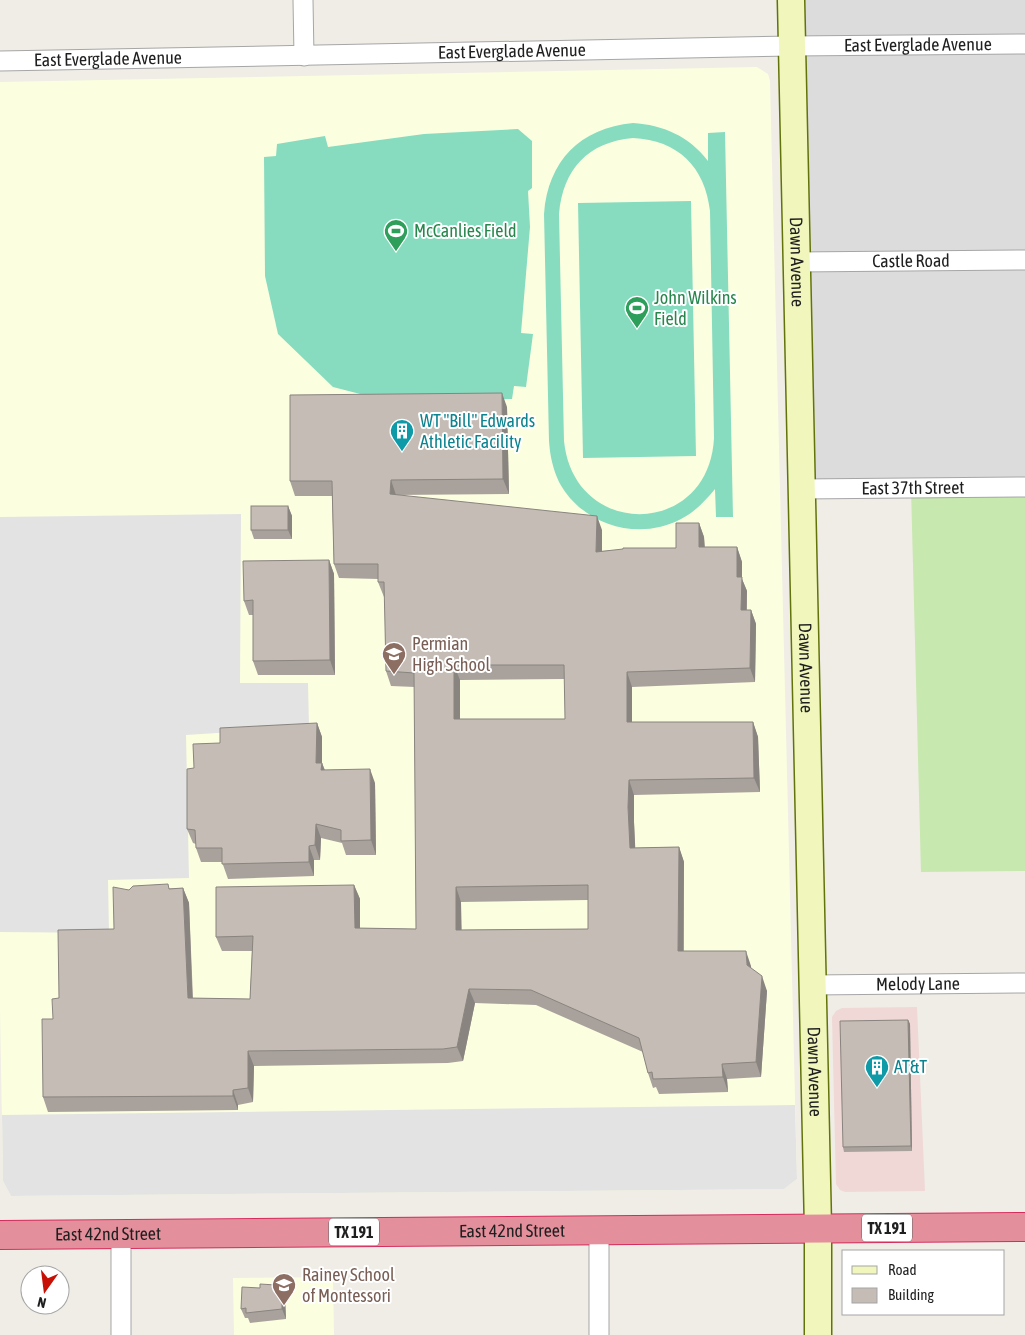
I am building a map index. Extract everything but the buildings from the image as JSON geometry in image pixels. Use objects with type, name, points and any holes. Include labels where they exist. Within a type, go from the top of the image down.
[{"type":"highway","name":"East 42nd Street","points":[[0,1235],[1025,1227]]},
{"type":"street","points":[[303,0],[304,56]]},
{"type":"street","name":"Dawn Avenue","points":[[791,0],[818,1228],[818,1335]]},
{"type":"street","name":"East Everglade Avenue","points":[[0,62],[792,46],[1025,44]]},
{"type":"street","name":"Castle Road","points":[[797,262],[1025,260]]},
{"type":"street","name":"East 37th Street","points":[[802,489],[1025,487]]},
{"type":"street","name":"Melody Lane","points":[[812,985],[1025,984]]},
{"type":"street","points":[[599,1230],[599,1335]]},
{"type":"street","points":[[121,1234],[121,1335]]},
{"type":"shaded area","points":[[791,0],[1025,0],[1025,487],[802,489]]},
{"type":"shaded area","name":"Permian High School","points":[[757,67],[768,74],[770,81],[797,1179],[784,1189],[11,1196],[3,1181],[0,1010],[0,82]]},
{"type":"shaded area","points":[[241,514],[240,683],[308,683],[309,727],[186,735],[189,878],[108,880],[109,933],[0,932],[0,517]]},
{"type":"shaded area","points":[[917,1007],[925,1191],[845,1192],[840,1190],[836,1184],[832,1017],[836,1011],[842,1008]]},
{"type":"shaded area","points":[[795,1105],[797,1179],[784,1189],[11,1196],[3,1181],[2,1115]]},
{"type":"shaded area","name":"Rainey School of Montessori","points":[[333,1277],[334,1335],[234,1335],[233,1278]]},
{"type":"green space","points":[[633,123],[665,129],[684,139],[701,152],[708,161],[708,133],[725,132],[733,517],[716,517],[715,489],[691,513],[664,526],[630,529],[612,525],[596,519],[569,497],[559,482],[553,467],[549,441],[544,214],[547,195],[552,178],[570,150],[597,132],[614,126]],"holes":[[[633,138],[649,140],[676,150],[686,159],[695,169],[707,195],[710,211],[714,438],[707,471],[690,495],[667,509],[641,514],[615,510],[591,496],[573,473],[564,441],[559,214],[561,198],[572,171],[591,152],[603,145],[617,141]]]},
{"type":"green space","name":"McCanlies Field","points":[[518,129],[532,141],[532,188],[528,191],[530,227],[521,333],[533,334],[526,387],[514,386],[512,399],[391,402],[333,387],[278,334],[265,276],[264,157],[276,156],[277,144],[325,136],[328,147],[424,134]]},
{"type":"green space","name":"John Wilkins Field","points":[[691,201],[696,456],[583,458],[578,203]]},
{"type":"green space","points":[[1025,487],[1025,871],[921,872],[911,488]]},
{"type":"place","name":"McCanlies Field","points":[[396,252]]},
{"type":"place","name":"John Wilkins Field","points":[[637,329]]},
{"type":"place","name":"WT \"Bill\" Edwards Athletic Facility","points":[[402,452]]},
{"type":"place","name":"Permian High School","points":[[394,675]]},
{"type":"place","name":"AT&T","points":[[877,1088]]},
{"type":"place","name":"Rainey School of Montessori","points":[[284,1306]]}]
